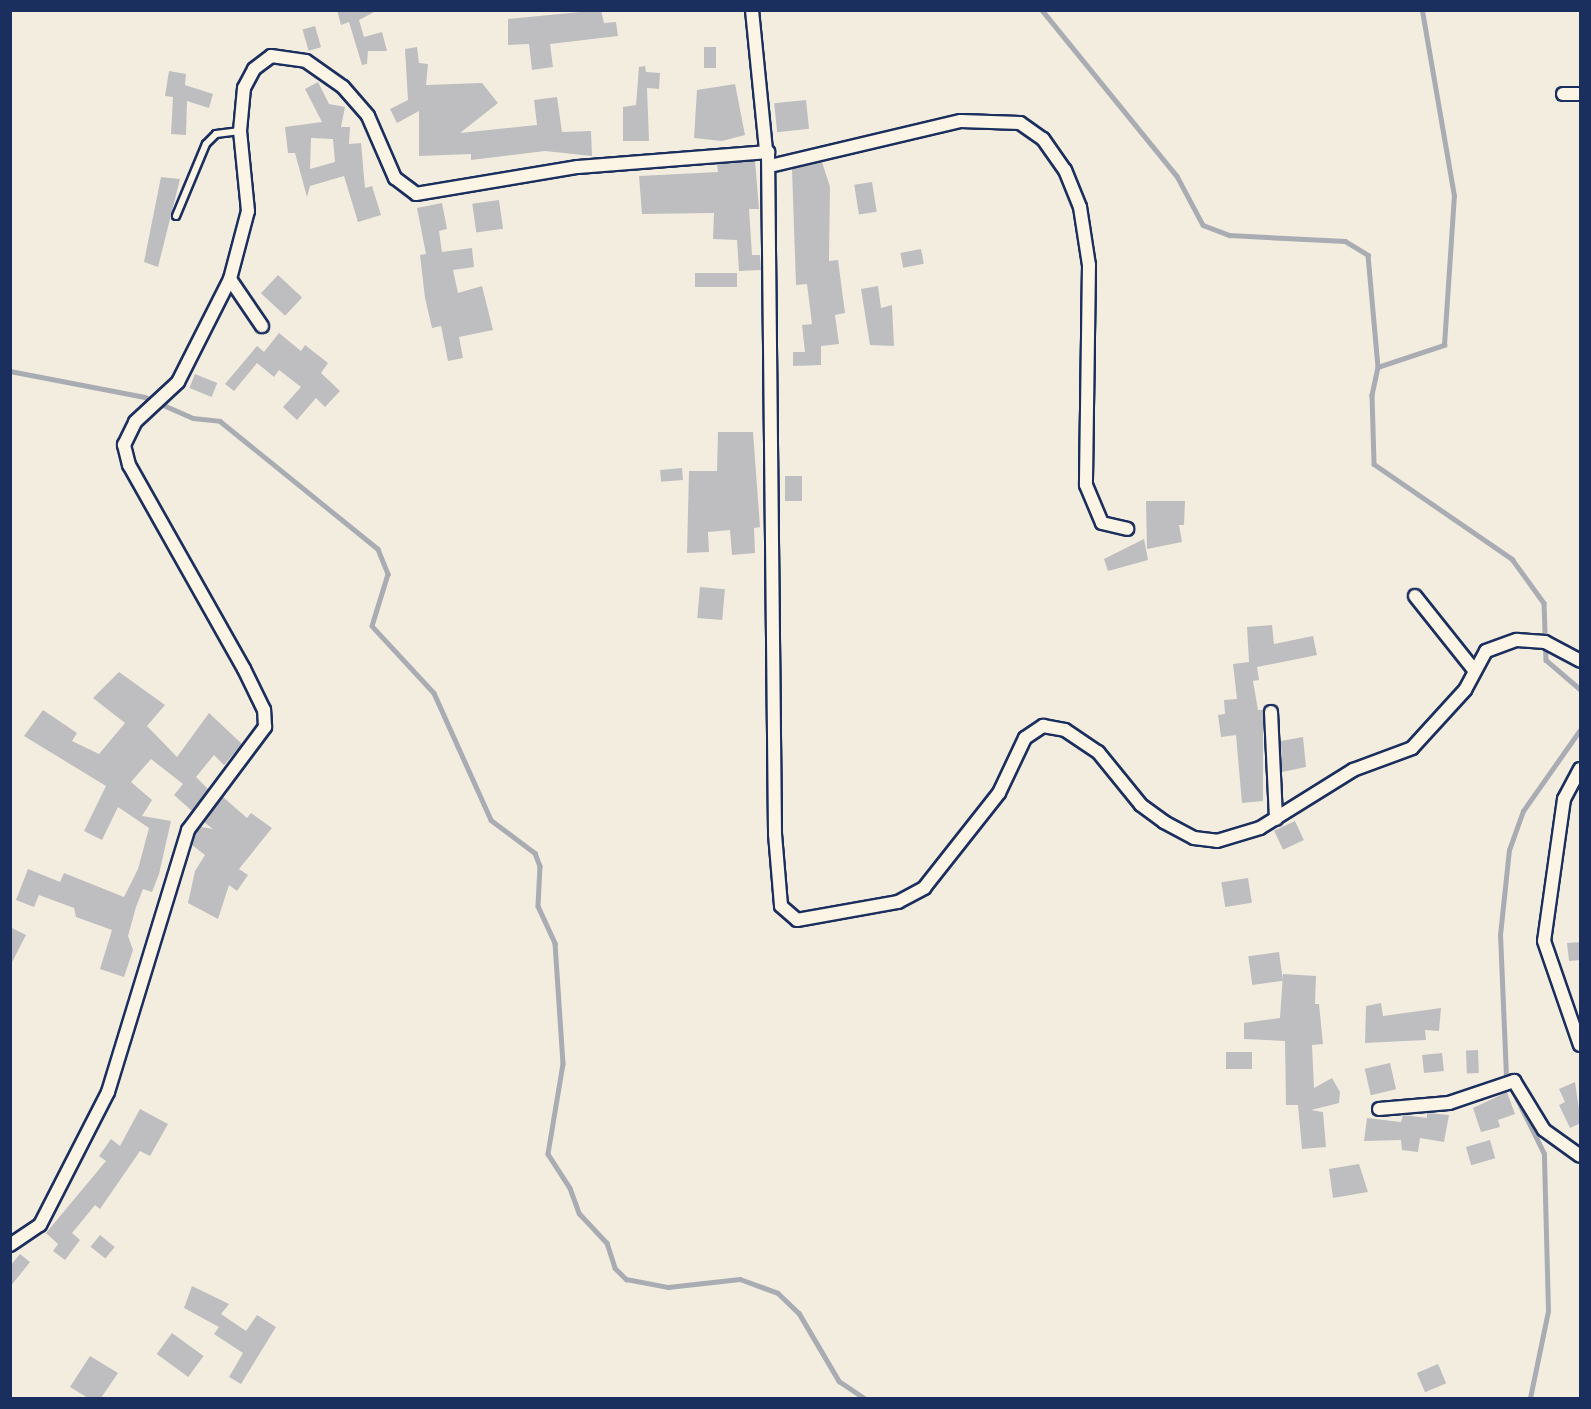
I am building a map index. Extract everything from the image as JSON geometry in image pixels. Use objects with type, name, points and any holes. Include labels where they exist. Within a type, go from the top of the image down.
[{"type":"street","points":[[752,10],[766,150],[770,166],[775,834],[783,910],[808,921],[898,902],[924,888],[999,793],[1025,738],[1043,726],[1065,730],[1098,752],[1141,804],[1194,838],[1240,837],[1276,819],[1353,770],[1412,748],[1466,690],[1484,652],[1517,640],[1545,642],[1581,661]]},
{"type":"street","points":[[10,1245],[40,1225],[108,1092],[189,830],[265,727],[264,710],[244,669],[124,451],[132,426],[181,376],[230,279],[249,211],[240,131],[248,78],[266,59],[285,54],[327,74],[361,105],[395,178],[416,194],[578,167],[766,150]]},
{"type":"street","points":[[1563,94],[1581,94]]},
{"type":"street","points":[[770,166],[961,121],[1020,123],[1043,139],[1065,170],[1080,207],[1089,265],[1086,485],[1102,523],[1127,529]]},
{"type":"street","points":[[230,279],[262,326]]},
{"type":"street","points":[[1415,596],[1474,670]]},
{"type":"street","points":[[1271,712],[1276,819]]},
{"type":"street","points":[[1581,769],[1564,799],[1544,941],[1581,1045]]},
{"type":"street","points":[[1379,1109],[1449,1103],[1513,1081],[1544,1130],[1581,1156]]},
{"type":"lane","points":[[176,216],[206,144],[216,134],[240,131]]},
{"type":"building","points":[[337,10],[378,10],[359,20],[364,37],[382,32],[387,51],[368,51],[367,64],[362,65],[349,22],[341,25]]},
{"type":"building","points":[[601,10],[604,23],[616,22],[618,36],[550,44],[553,67],[532,70],[529,44],[508,45],[508,19]]},
{"type":"building","points":[[315,26],[321,47],[309,51],[303,30]]},
{"type":"building","points":[[417,47],[419,63],[428,64],[426,85],[482,83],[498,103],[460,133],[537,125],[534,100],[557,97],[562,132],[591,131],[592,156],[545,151],[471,160],[471,154],[419,156],[419,111],[397,123],[390,109],[408,100],[405,49]]},
{"type":"building","points":[[704,47],[716,47],[716,68],[704,68]]},
{"type":"building","points":[[645,66],[646,72],[660,73],[659,89],[647,88],[649,141],[623,141],[623,107],[636,105],[639,67]]},
{"type":"building","points":[[169,71],[186,74],[185,85],[213,94],[209,108],[187,101],[186,135],[171,134],[173,97],[165,96]]},
{"type":"building","points":[[318,82],[329,104],[345,107],[341,127],[350,127],[349,144],[361,143],[365,188],[372,186],[381,215],[358,222],[344,176],[310,186],[307,197],[295,153],[288,153],[285,127],[322,122],[305,89]],"holes":[[[311,138],[333,139],[335,162],[310,169]]]},
{"type":"building","points":[[735,84],[745,135],[722,141],[694,138],[697,90]]},
{"type":"building","points":[[806,100],[809,129],[777,132],[774,103]]},
{"type":"building","points":[[755,161],[759,209],[749,209],[752,255],[760,255],[761,270],[739,271],[737,240],[713,239],[714,213],[642,214],[639,176],[718,172],[717,164]]},
{"type":"building","points":[[822,162],[830,187],[829,261],[838,260],[845,313],[835,315],[839,344],[821,346],[821,365],[793,366],[793,352],[805,352],[802,325],[812,324],[807,284],[796,285],[792,169]]},
{"type":"building","points":[[161,177],[180,179],[158,267],[144,262]]},
{"type":"building","points":[[872,182],[877,212],[859,214],[854,185]]},
{"type":"building","points":[[499,200],[503,229],[476,232],[472,204]]},
{"type":"building","points":[[442,203],[447,229],[439,231],[442,252],[472,248],[474,267],[453,270],[458,293],[482,286],[493,330],[459,337],[463,358],[448,361],[441,326],[432,328],[425,298],[420,255],[426,254],[417,208]]},
{"type":"building","points":[[921,249],[924,264],[903,268],[900,253]]},
{"type":"building","points":[[695,273],[737,273],[737,287],[695,287]]},
{"type":"building","points":[[278,275],[302,298],[285,316],[261,293]]},
{"type":"building","points":[[878,286],[881,308],[892,305],[894,346],[870,345],[861,289]]},
{"type":"building","points":[[279,333],[301,351],[305,345],[328,363],[321,373],[340,391],[325,407],[316,398],[297,420],[283,407],[301,387],[279,370],[274,377],[257,363],[234,391],[225,384],[257,346],[264,352]]},
{"type":"building","points":[[195,374],[217,383],[212,397],[189,388]]},
{"type":"building","points":[[718,432],[753,432],[760,527],[754,528],[755,553],[732,555],[730,530],[708,532],[709,552],[687,553],[689,471],[717,471]]},
{"type":"building","points":[[682,468],[683,480],[661,482],[660,470]]},
{"type":"building","points":[[785,476],[802,476],[802,501],[785,501]]},
{"type":"building","points":[[1146,501],[1185,501],[1184,525],[1179,525],[1182,542],[1147,549]]},
{"type":"building","points":[[1144,539],[1148,560],[1108,571],[1104,559]]},
{"type":"building","points":[[700,587],[725,589],[722,620],[697,618]]},
{"type":"building","points":[[1272,625],[1274,644],[1313,636],[1317,655],[1257,667],[1259,680],[1253,681],[1258,710],[1263,710],[1263,801],[1242,803],[1236,735],[1221,737],[1218,715],[1225,714],[1224,700],[1237,699],[1233,664],[1249,662],[1247,627]]},
{"type":"building","points":[[119,672],[165,705],[147,726],[177,757],[209,713],[242,744],[224,765],[214,755],[196,777],[208,789],[192,811],[174,795],[183,784],[151,759],[131,782],[152,800],[142,816],[171,821],[159,874],[152,892],[143,889],[136,907],[128,936],[133,950],[124,977],[100,969],[112,930],[76,917],[74,908],[39,895],[34,907],[16,900],[28,869],[60,882],[64,873],[124,897],[138,869],[149,828],[118,807],[102,840],[84,831],[106,786],[24,736],[43,710],[77,733],[72,741],[99,754],[125,723],[93,698]]},
{"type":"building","points":[[1303,737],[1306,767],[1282,772],[1281,741]]},
{"type":"building","points":[[223,797],[247,818],[251,813],[272,828],[239,869],[248,875],[237,891],[229,885],[218,919],[188,903],[195,871],[205,855],[192,845],[195,834],[201,827],[213,829],[204,822]]},
{"type":"building","points":[[1295,821],[1304,840],[1283,850],[1274,831]]},
{"type":"building","points":[[1248,878],[1252,903],[1225,907],[1221,882]]},
{"type":"building","points":[[10,927],[26,935],[10,966]]},
{"type":"building","points":[[1581,942],[1581,960],[1569,961],[1567,943]]},
{"type":"building","points":[[1279,952],[1283,981],[1252,985],[1248,956]]},
{"type":"building","points":[[1283,974],[1316,976],[1315,1004],[1319,1004],[1323,1044],[1312,1045],[1314,1088],[1332,1078],[1340,1092],[1339,1103],[1311,1110],[1323,1112],[1326,1147],[1302,1149],[1298,1105],[1286,1105],[1285,1041],[1244,1039],[1244,1023],[1280,1018]]},
{"type":"building","points":[[1381,1003],[1383,1016],[1441,1008],[1439,1031],[1425,1030],[1426,1040],[1365,1043],[1366,1006]]},
{"type":"building","points":[[1466,1050],[1478,1050],[1479,1073],[1467,1073]]},
{"type":"building","points":[[1226,1052],[1252,1052],[1252,1069],[1226,1069]]},
{"type":"building","points":[[1442,1053],[1444,1071],[1424,1073],[1422,1055]]},
{"type":"building","points":[[1390,1063],[1396,1089],[1371,1095],[1365,1069]]},
{"type":"building","points":[[1575,1082],[1581,1123],[1570,1128],[1559,1105],[1565,1102],[1559,1089]]},
{"type":"building","points":[[1507,1092],[1515,1114],[1498,1120],[1500,1127],[1481,1132],[1473,1108]]},
{"type":"building","points":[[140,1109],[168,1124],[150,1156],[140,1151],[100,1209],[95,1205],[72,1233],[80,1240],[65,1260],[53,1251],[58,1244],[46,1233],[106,1161],[99,1156],[111,1139],[120,1146]]},
{"type":"building","points":[[1427,1113],[1449,1115],[1444,1142],[1420,1138],[1418,1152],[1402,1150],[1401,1140],[1364,1141],[1367,1118],[1401,1122],[1403,1115],[1427,1118]]},
{"type":"building","points":[[1490,1140],[1495,1158],[1471,1165],[1466,1147]]},
{"type":"building","points":[[1359,1164],[1368,1192],[1333,1198],[1329,1169]]},
{"type":"building","points":[[100,1235],[115,1247],[105,1259],[91,1247]]},
{"type":"building","points":[[20,1254],[30,1262],[10,1287],[10,1266]]},
{"type":"building","points":[[192,1286],[229,1304],[221,1314],[246,1331],[257,1315],[276,1327],[241,1384],[229,1377],[243,1353],[214,1334],[219,1327],[184,1308]]},
{"type":"building","points":[[172,1333],[204,1356],[188,1377],[157,1354]]},
{"type":"building","points":[[90,1356],[118,1373],[101,1398],[88,1398],[70,1387]]},
{"type":"building","points":[[1438,1364],[1446,1383],[1425,1392],[1417,1373]]},
{"type":"waterway","points":[[1042,10],[1177,176],[1203,225],[1229,235],[1345,241],[1368,255],[1378,367],[1372,395],[1374,464],[1512,559],[1544,603],[1546,660],[1580,689]]},
{"type":"waterway","points":[[1378,367],[1444,345],[1454,196],[1422,10]]},
{"type":"waterway","points":[[10,371],[145,397],[193,418],[220,421],[378,549],[388,574],[372,626],[434,693],[491,820],[535,853],[540,866],[538,906],[555,943],[563,1064],[548,1154],[570,1188],[579,1213],[607,1243],[615,1268],[626,1279],[668,1287],[740,1279],[778,1293],[799,1313],[839,1381],[864,1398]]},
{"type":"waterway","points":[[1530,1398],[1548,1311],[1544,1154],[1506,1077],[1500,935],[1509,850],[1523,811],[1580,730]]}]
